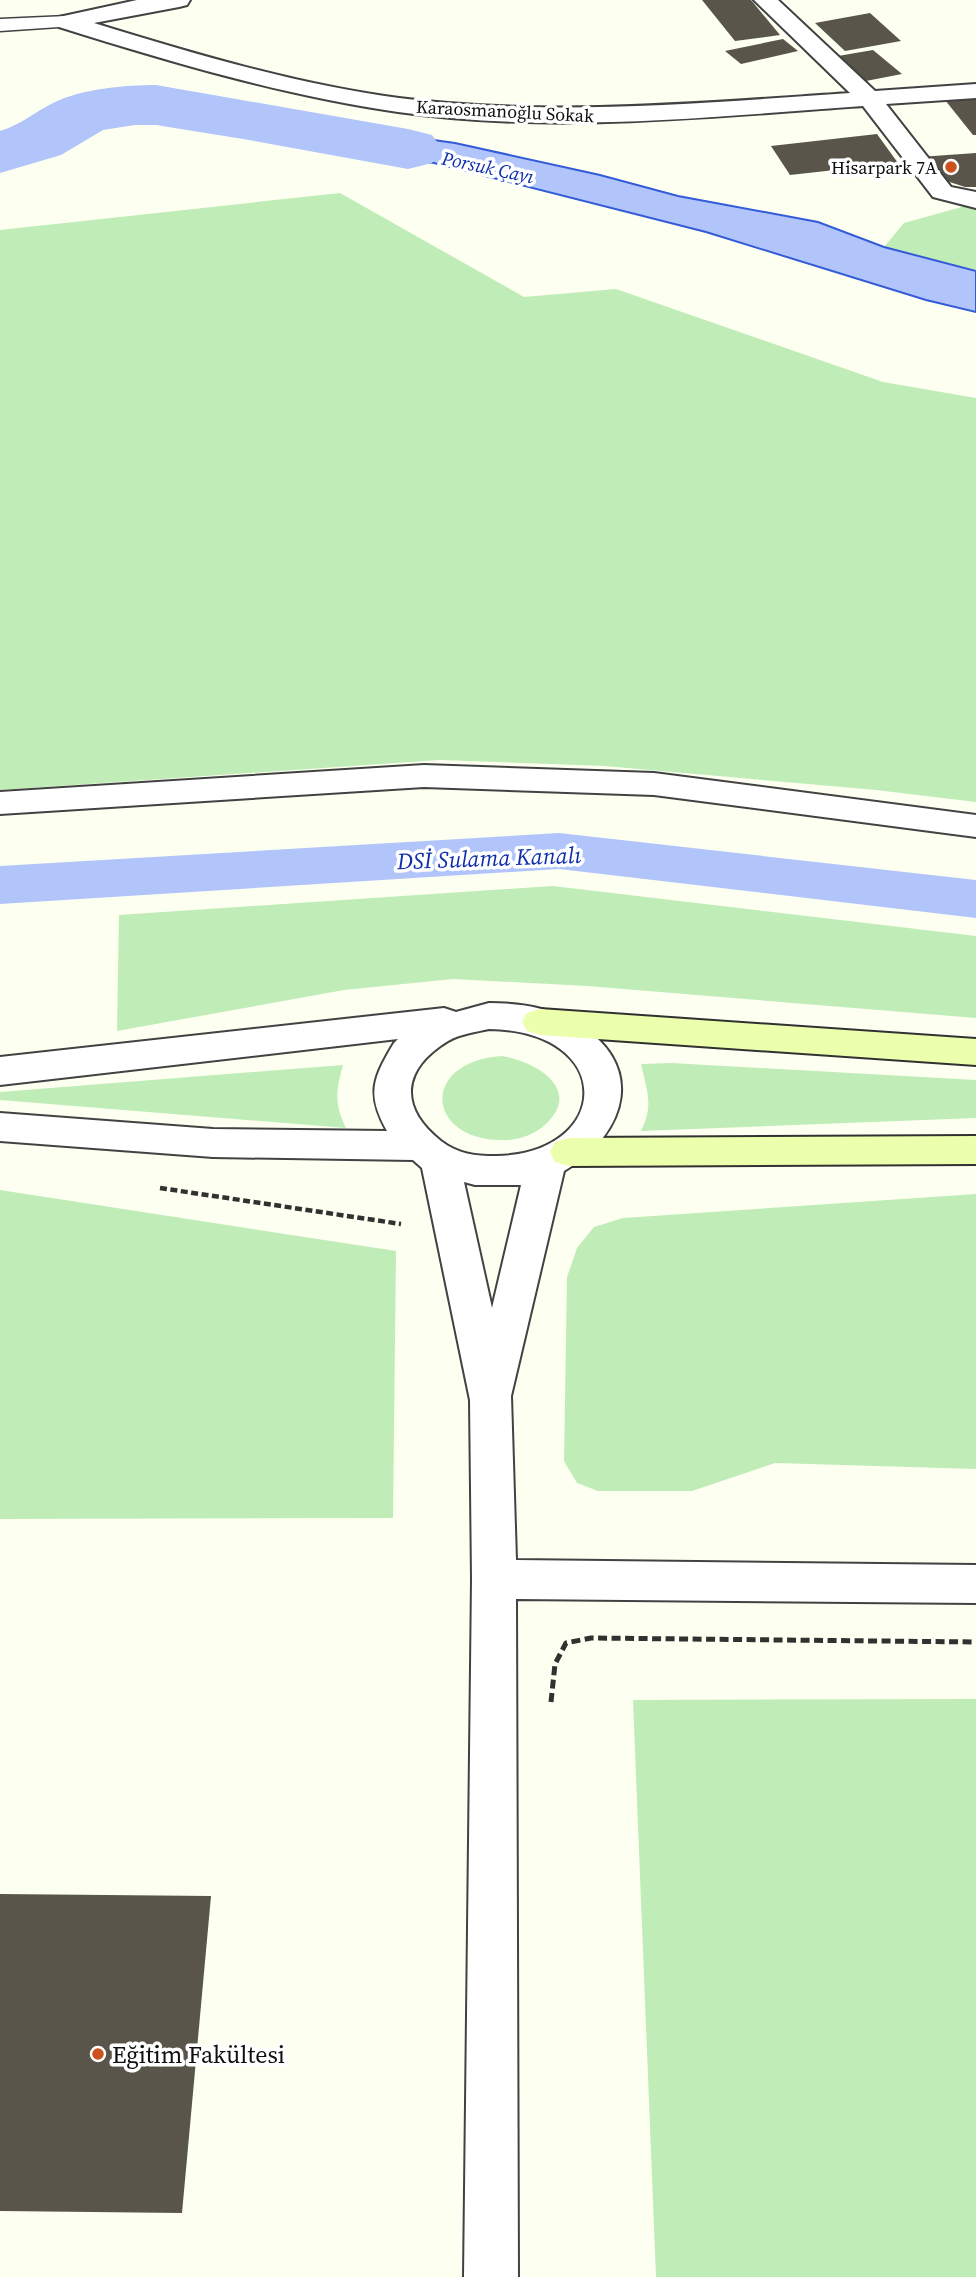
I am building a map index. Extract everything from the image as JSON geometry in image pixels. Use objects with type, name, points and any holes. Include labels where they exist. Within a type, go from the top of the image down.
[{"type":"street","points":[[67,22],[179,0]]},
{"type":"street","points":[[765,0],[867,97],[942,192],[976,200]]},
{"type":"street","name":"Karaosmanoğlu Sokak","points":[[67,22],[141,45],[316,90],[398,106],[498,114],[626,116],[976,91]]},
{"type":"street","points":[[0,803],[424,776],[654,784],[976,826]]},
{"type":"street","points":[[0,1071],[463,1019],[515,1016],[540,1022],[976,1052]]},
{"type":"street","points":[[463,1019],[440,1027],[419,1039],[404,1055],[393,1073],[390,1093],[393,1112],[403,1130],[429,1153],[465,1168],[493,1172],[520,1170],[557,1157],[586,1137],[598,1119],[604,1100],[603,1081],[595,1062],[582,1045],[563,1032],[540,1022]]},
{"type":"street","points":[[0,1127],[213,1143],[429,1153]]},
{"type":"street","points":[[557,1157],[976,1150]]},
{"type":"street","points":[[429,1153],[456,1233],[491,1400],[494,1579],[491,2277]]},
{"type":"street","points":[[491,1400],[557,1157]]},
{"type":"street","points":[[494,1579],[976,1584]]},
{"type":"lane","points":[[0,25],[67,22]]},
{"type":"path","points":[[147,1186],[456,1233]]},
{"type":"path","points":[[551,1705],[555,1664],[566,1643],[591,1637],[976,1642]]},
{"type":"green space","points":[[340,193],[524,297],[616,289],[883,382],[976,398],[976,802],[876,790],[604,766],[440,760],[0,790],[0,230]]},
{"type":"green space","points":[[965,206],[976,206],[976,271],[884,247],[904,223]]},
{"type":"green space","points":[[553,886],[976,936],[976,1018],[587,986],[453,979],[344,990],[117,1031],[119,915]]},
{"type":"green space","points":[[502,1056],[528,1064],[540,1071],[557,1089],[559,1100],[556,1112],[545,1125],[532,1134],[511,1140],[480,1137],[460,1129],[448,1116],[442,1101],[445,1086],[456,1072],[475,1061]]},
{"type":"green space","points":[[672,1063],[976,1080],[976,1118],[641,1131],[648,1105],[641,1064]]},
{"type":"green space","points":[[343,1065],[337,1097],[346,1128],[0,1100],[0,1092]]},
{"type":"green space","points":[[0,1190],[396,1251],[393,1518],[0,1519]]},
{"type":"green space","points":[[976,1194],[976,1469],[775,1463],[692,1491],[598,1491],[577,1483],[564,1461],[567,1277],[577,1248],[594,1227],[623,1218]]},
{"type":"green space","points":[[976,1699],[976,2277],[656,2277],[633,1700]]},
{"type":"water","name":"Porsuk Çayı","points":[[222,121],[327,125],[455,143],[600,175],[678,196],[818,222],[884,247],[976,271],[976,312],[926,300],[706,232],[434,163],[221,131]]},
{"type":"building","points":[[702,0],[751,0],[780,35],[735,41]]},
{"type":"building","points":[[870,13],[901,41],[845,51],[815,23]]},
{"type":"building","points":[[783,39],[798,51],[741,64],[725,51]]},
{"type":"building","points":[[873,50],[902,74],[866,81],[838,56]]},
{"type":"building","name":"Hisarpark 7A","points":[[976,94],[976,135],[973,135],[945,100],[952,96]]},
{"type":"building","points":[[877,134],[898,163],[790,175],[771,146]]},
{"type":"building","name":"Hisarpark 7A","points":[[976,153],[976,187],[965,187],[931,176],[919,157]]},
{"type":"building","name":"Eğitim Fakültesi","points":[[0,1894],[211,1896],[182,2213],[0,2211]]},
{"type":"waterway","name":"Porsuk Çayı","points":[[0,153],[37,141],[80,115],[135,105],[156,105],[243,119],[408,149]]},
{"type":"waterway","name":"DSİ Sulama Kanalı","points":[[0,885],[559,851],[976,899]]},
{"type":"place","name":"Hisarpark 7A","points":[[951,167]]},
{"type":"place","name":"Eğitim Fakültesi","points":[[98,2054]]}]
